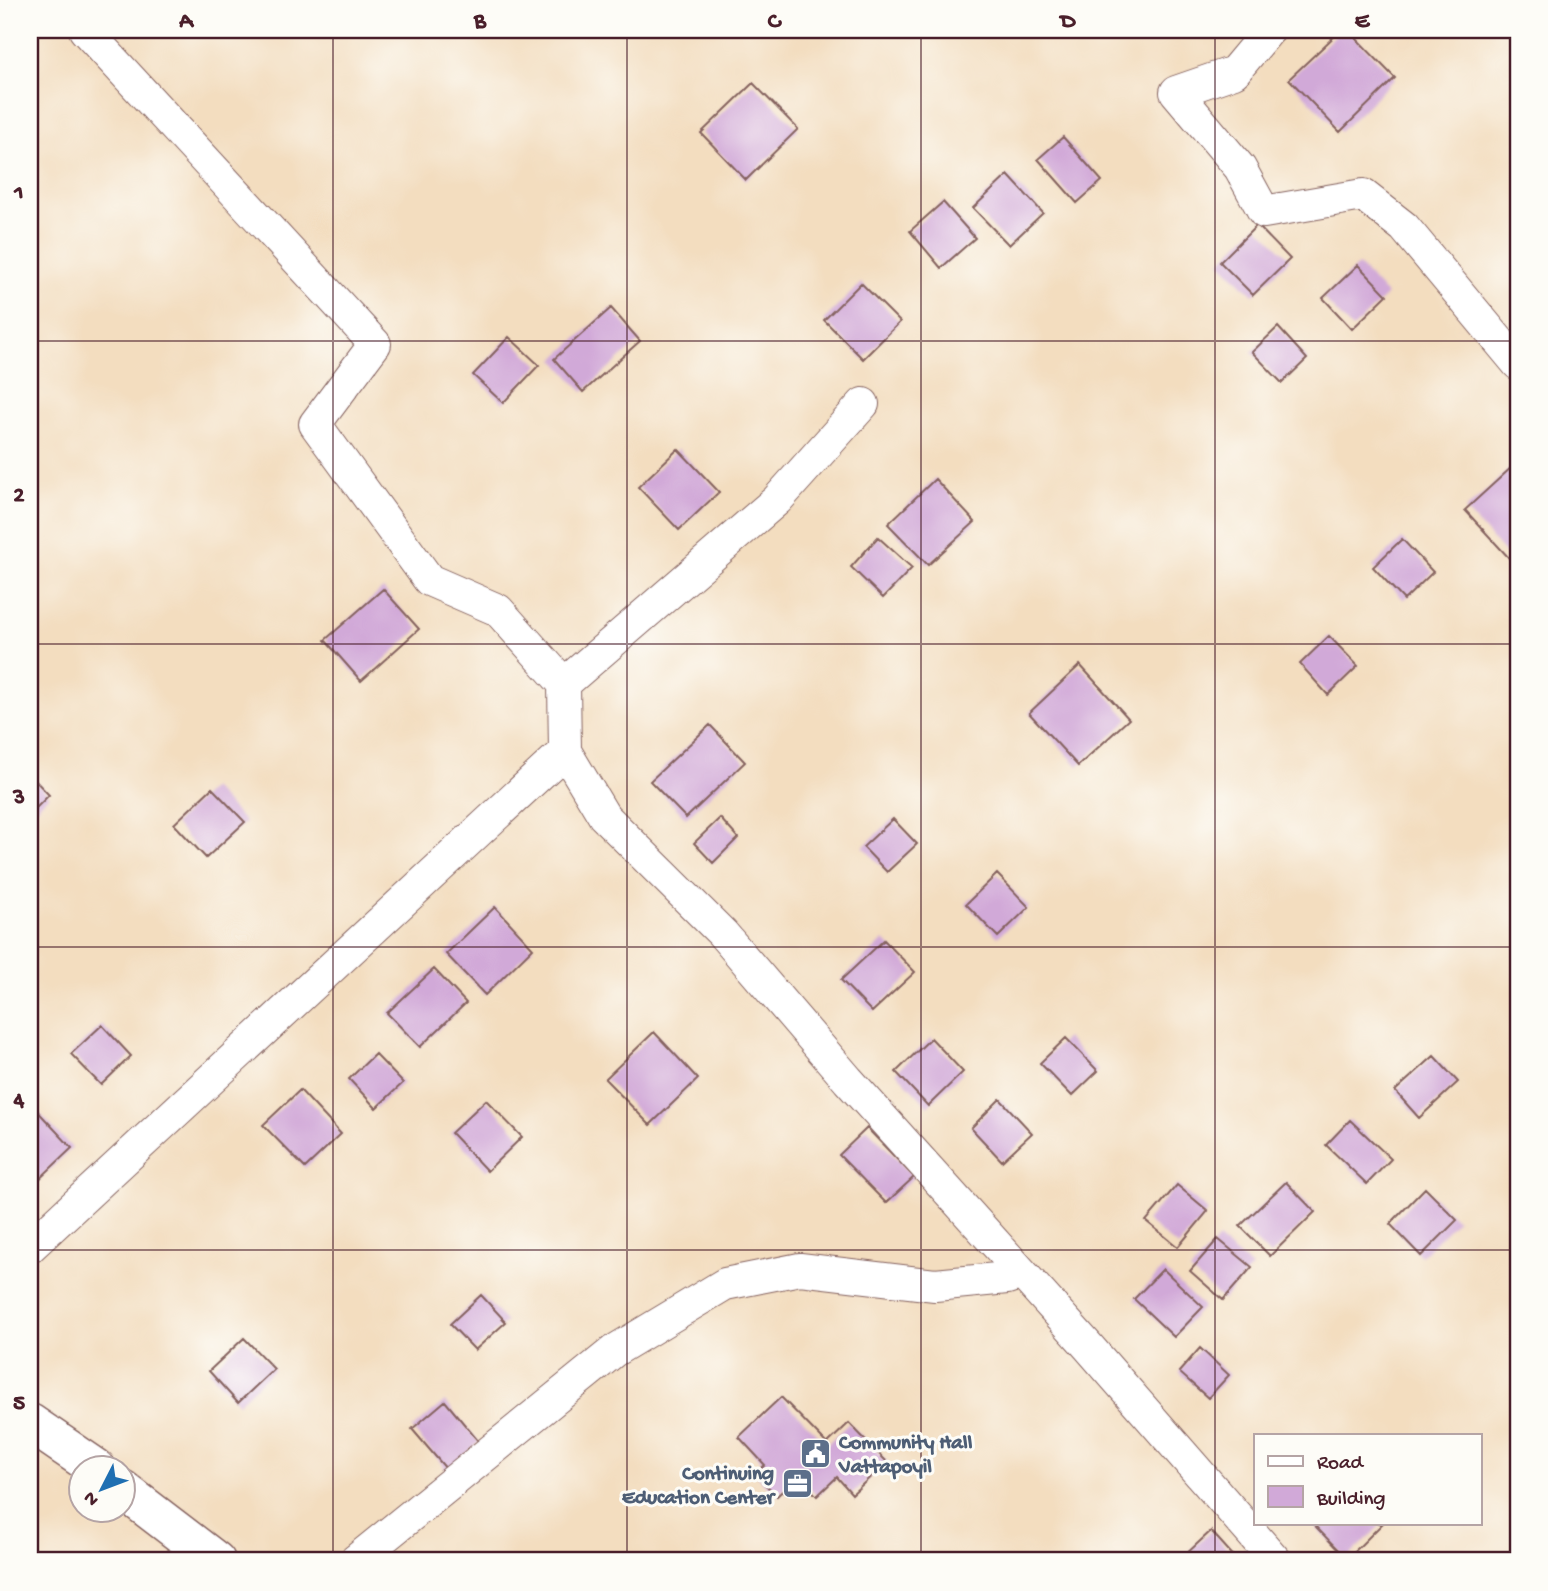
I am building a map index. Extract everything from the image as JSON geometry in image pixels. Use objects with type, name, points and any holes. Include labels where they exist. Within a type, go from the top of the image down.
[{"type":"main road","points":[[30,1423],[75,1454]]},
{"type":"main road","points":[[136,1500],[216,1561]]},
{"type":"street","points":[[85,30],[375,344],[314,424],[429,580],[498,610],[564,684],[565,751],[604,816],[722,933],[848,1080],[1276,1561]]},
{"type":"street","points":[[1269,30],[1234,72],[1176,92],[1240,168],[1264,212],[1363,195],[1404,227],[1518,364]]},
{"type":"street","points":[[564,684],[777,500],[863,404]]},
{"type":"street","points":[[30,1248],[565,751]]},
{"type":"street","points":[[355,1561],[614,1351],[725,1284],[800,1269],[935,1286],[1007,1278],[1022,1273]]},
{"type":"building","points":[[1341,30],[1348,30],[1395,78],[1340,132],[1289,79]]},
{"type":"building","points":[[753,83],[798,129],[746,180],[701,133]]},
{"type":"building","points":[[1063,137],[1102,181],[1077,203],[1038,159]]},
{"type":"building","points":[[1008,175],[1043,213],[1009,245],[973,208]]},
{"type":"building","points":[[943,202],[975,238],[941,268],[910,231]]},
{"type":"building","points":[[1257,225],[1290,259],[1253,295],[1220,262]]},
{"type":"building","points":[[1358,265],[1387,295],[1352,329],[1323,298]]},
{"type":"building","points":[[861,283],[900,322],[863,359],[824,320]]},
{"type":"building","points":[[611,308],[640,341],[583,392],[554,359]]},
{"type":"building","points":[[1278,327],[1307,359],[1282,383],[1252,352]]},
{"type":"building","points":[[509,337],[539,365],[503,403],[473,375]]},
{"type":"building","points":[[678,449],[719,492],[679,530],[638,487]]},
{"type":"building","points":[[1513,466],[1518,472],[1518,549],[1509,558],[1465,510]]},
{"type":"building","points":[[935,479],[975,522],[928,565],[888,524]]},
{"type":"building","points":[[878,537],[912,568],[883,598],[851,567]]},
{"type":"building","points":[[1402,539],[1433,572],[1404,600],[1373,567]]},
{"type":"building","points":[[383,589],[419,629],[361,681],[325,640]]},
{"type":"building","points":[[1329,636],[1358,666],[1328,695],[1300,664]]},
{"type":"building","points":[[1080,665],[1129,719],[1078,766],[1029,713]]},
{"type":"building","points":[[710,725],[745,762],[686,818],[650,781]]},
{"type":"building","points":[[30,775],[49,795],[30,814]]},
{"type":"building","points":[[212,788],[245,822],[206,858],[174,824]]},
{"type":"building","points":[[720,818],[738,838],[713,863],[694,843]]},
{"type":"building","points":[[893,819],[917,844],[887,872],[863,847]]},
{"type":"building","points":[[997,874],[1029,907],[998,937],[966,904]]},
{"type":"building","points":[[495,907],[533,948],[485,995],[446,954]]},
{"type":"building","points":[[884,940],[915,972],[872,1012],[841,980]]},
{"type":"building","points":[[434,969],[466,1003],[420,1047],[387,1013]]},
{"type":"building","points":[[102,1025],[131,1056],[101,1085],[71,1054]]},
{"type":"building","points":[[654,1032],[698,1079],[650,1125],[605,1079]]},
{"type":"building","points":[[931,1038],[963,1072],[928,1106],[896,1072]]},
{"type":"building","points":[[1066,1038],[1098,1071],[1072,1096],[1040,1063]]},
{"type":"building","points":[[375,1054],[403,1083],[376,1108],[349,1079]]},
{"type":"building","points":[[1434,1056],[1458,1082],[1419,1118],[1395,1091]]},
{"type":"building","points":[[300,1090],[341,1134],[305,1168],[263,1125]]},
{"type":"building","points":[[1000,1099],[1032,1133],[1002,1161],[971,1128]]},
{"type":"building","points":[[486,1100],[522,1137],[487,1171],[451,1133]]},
{"type":"building","points":[[30,1103],[72,1148],[30,1188]]},
{"type":"building","points":[[1350,1120],[1391,1159],[1367,1184],[1326,1145]]},
{"type":"building","points":[[867,1128],[914,1177],[886,1203],[839,1155]]},
{"type":"building","points":[[1286,1182],[1315,1212],[1270,1256],[1240,1226]]},
{"type":"building","points":[[1177,1185],[1208,1211],[1178,1247],[1146,1221]]},
{"type":"building","points":[[1425,1188],[1457,1220],[1421,1256],[1390,1224]]},
{"type":"building","points":[[1218,1239],[1252,1267],[1223,1300],[1190,1271]]},
{"type":"building","points":[[1163,1269],[1203,1307],[1174,1337],[1134,1299]]},
{"type":"building","points":[[481,1295],[506,1322],[475,1350],[450,1324]]},
{"type":"building","points":[[244,1338],[274,1369],[238,1403],[209,1371]]},
{"type":"building","points":[[1200,1348],[1229,1375],[1208,1398],[1179,1372]]},
{"type":"building","name":"Community Hall Vattapoyil","points":[[781,1397],[827,1444],[849,1423],[887,1462],[852,1494],[837,1477],[817,1496],[798,1476],[777,1496],[755,1474],[765,1465],[739,1437]]},
{"type":"building","points":[[445,1401],[479,1442],[447,1470],[412,1429]]},
{"type":"building","points":[[1316,1524],[1382,1524],[1347,1559]]},
{"type":"building","points":[[1211,1531],[1238,1561],[1189,1561],[1184,1556]]},
{"type":"place","name":"Community Hall Vattapoyil","points":[[816,1453]]},
{"type":"place","name":"Continuing Education Center","points":[[797,1484]]}]
